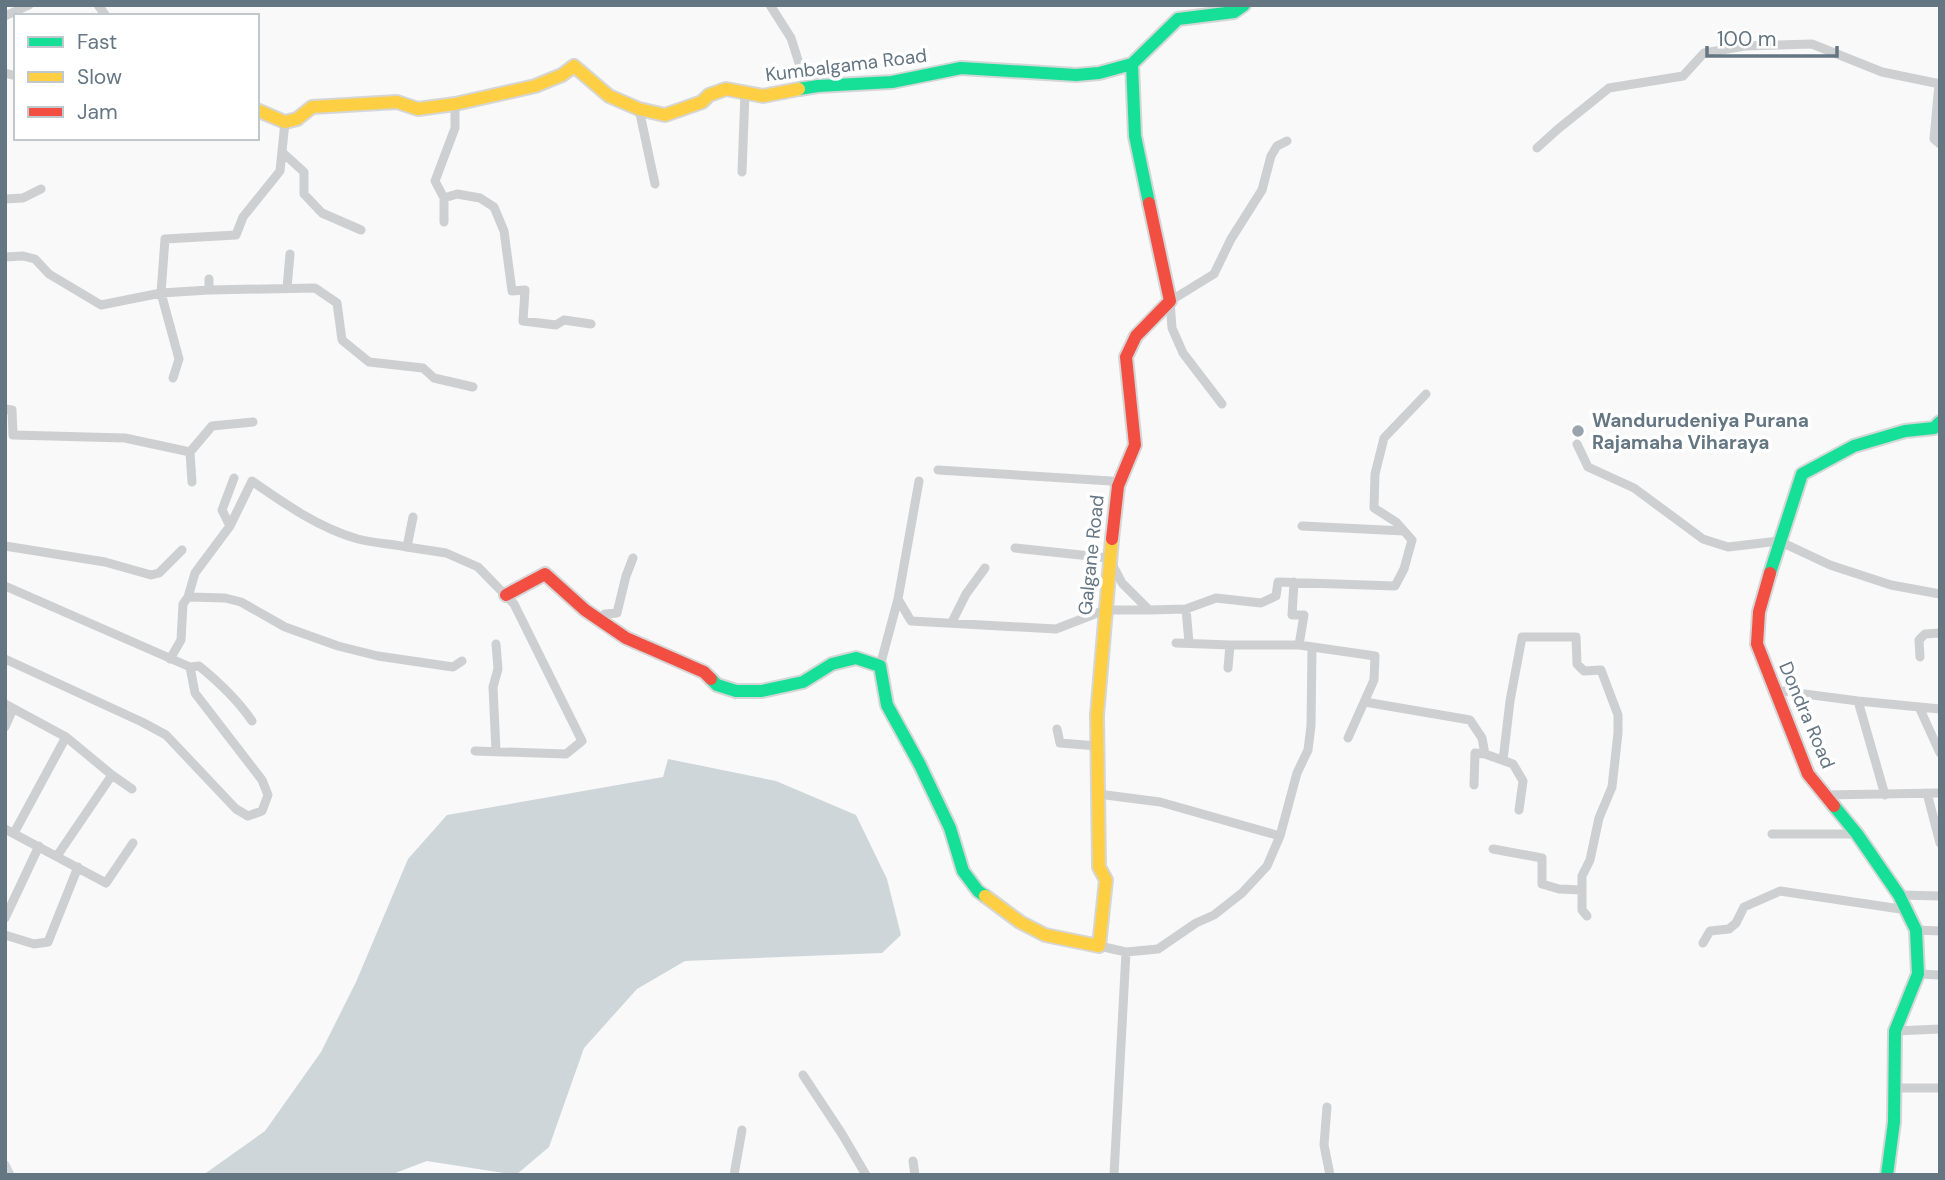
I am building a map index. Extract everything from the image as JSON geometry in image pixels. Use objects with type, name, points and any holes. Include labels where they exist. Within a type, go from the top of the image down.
[{"type":"street","points":[[770,5],[790,38],[805,82],[818,86]]},
{"type":"street","name":"Kumbalgama Road","points":[[285,122],[297,119],[312,107],[397,102],[418,109],[456,104],[535,86],[562,75],[573,66],[609,96],[639,109],[665,115],[702,102],[709,95],[726,89],[763,96],[818,86],[892,82],[961,68],[1076,75],[1099,73],[1132,64],[1178,19],[1234,12],[1244,5]]},
{"type":"street","points":[[5,16],[28,6]]},
{"type":"street","points":[[1537,148],[1558,128],[1609,89],[1683,76],[1704,53],[1745,46],[1812,44],[1882,72],[1939,84],[1934,139],[1940,144]]},
{"type":"street","points":[[1132,64],[1135,136],[1170,302],[1172,328],[1183,353],[1222,404]]},
{"type":"street","points":[[741,172],[745,93]]},
{"type":"street","points":[[444,222],[444,198],[435,181],[455,128],[456,104]]},
{"type":"street","points":[[639,109],[655,184]]},
{"type":"street","points":[[173,378],[179,359],[161,293],[165,239],[236,235],[243,217],[280,171],[285,122],[259,111]]},
{"type":"street","points":[[1170,302],[1214,274],[1231,239],[1262,190],[1271,156],[1277,146],[1287,141]]},
{"type":"street","points":[[282,152],[304,172],[304,194],[322,213],[361,230]]},
{"type":"street","points":[[5,199],[23,198],[41,188]]},
{"type":"street","points":[[444,198],[457,194],[480,198],[494,207],[504,231],[512,291],[525,290],[523,321],[556,325],[564,320],[591,324]]},
{"type":"street","points":[[287,288],[290,254]]},
{"type":"street","points":[[5,257],[23,256],[35,259],[49,274],[101,305],[161,293],[315,288],[337,303],[342,340],[369,362],[423,368],[434,379],[473,387]]},
{"type":"street","points":[[209,279],[209,290]]},
{"type":"street","name":"Galgane Road","points":[[1099,946],[1106,880],[1099,867],[1097,715],[1118,486],[1135,446],[1126,357],[1136,336],[1170,302]]},
{"type":"street","points":[[898,599],[911,621],[1056,629],[1105,610],[1186,609],[1216,598],[1261,603],[1276,596],[1278,582],[1395,586],[1404,569],[1412,540],[1396,522],[1374,508],[1375,474],[1384,439],[1426,394]]},
{"type":"street","points":[[5,409],[12,410],[13,435],[125,438],[190,452]]},
{"type":"street","points":[[192,482],[190,452],[212,426],[253,422]]},
{"type":"street","name":"Dondra Road","points":[[1887,1175],[1894,1122],[1895,1031],[1918,974],[1916,930],[1899,895],[1857,834],[1808,774],[1757,644],[1759,612],[1802,474],[1854,446],[1905,430],[1934,428],[1940,422]]},
{"type":"street","points":[[1577,444],[1588,467],[1634,488],[1703,539],[1728,547],[1779,541],[1830,565],[1891,586],[1940,594]]},
{"type":"street","points":[[937,470],[1111,481],[1118,486]]},
{"type":"street","points":[[230,526],[222,510],[234,478]]},
{"type":"street","points":[[170,659],[181,640],[183,604],[188,597],[195,573],[230,526],[252,481],[294,510],[359,539],[446,553],[478,567],[514,604],[582,741],[566,754],[475,751]]},
{"type":"street","points":[[919,481],[898,599],[880,666],[887,705],[950,828],[963,871],[978,891],[1020,922],[1045,935],[1099,946]]},
{"type":"street","points":[[407,547],[413,517]]},
{"type":"street","points":[[1302,526],[1404,531]]},
{"type":"street","points":[[5,546],[105,562],[150,575],[159,573],[182,550]]},
{"type":"street","points":[[1014,548],[1110,558],[1122,583],[1149,610]]},
{"type":"street","points":[[599,620],[605,614],[617,613],[633,558]]},
{"type":"street","points":[[952,622],[966,594],[985,568]]},
{"type":"street","points":[[506,595],[545,574],[585,610],[626,638],[704,672],[717,685],[736,691],[762,691],[803,682],[832,664],[856,658],[880,666]]},
{"type":"street","points":[[1294,582],[1292,615],[1304,615],[1299,645]]},
{"type":"street","points":[[5,586],[170,659],[190,667],[200,666],[238,700],[253,721]]},
{"type":"street","points":[[188,597],[225,598],[241,602],[285,627],[338,646],[378,656],[453,667],[462,661]]},
{"type":"street","points":[[1186,609],[1189,643]]},
{"type":"street","points":[[1920,657],[1919,640],[1925,634],[1940,633]]},
{"type":"street","points":[[1503,760],[1522,637],[1576,637],[1577,664],[1584,671],[1601,670],[1618,715],[1612,787],[1599,818],[1590,860],[1581,876],[1582,910],[1587,916]]},
{"type":"street","points":[[496,643],[496,751]]},
{"type":"street","points":[[1176,643],[1299,645],[1375,656],[1374,680],[1348,738]]},
{"type":"street","points":[[1228,668],[1230,645]]},
{"type":"street","points":[[996,904],[1041,933],[1126,952],[1158,949],[1196,923],[1214,915],[1242,893],[1267,866],[1280,836],[1297,773],[1308,750],[1312,647]]},
{"type":"street","points":[[5,659],[166,735],[236,809],[248,816],[262,811],[268,795],[262,780],[195,693],[190,667]]},
{"type":"street","points":[[1774,690],[1940,709]]},
{"type":"street","points":[[1858,701],[1885,795]]},
{"type":"street","points":[[1365,702],[1470,720],[1482,738],[1485,754]]},
{"type":"street","points":[[5,727],[9,706],[66,737],[132,789]]},
{"type":"street","points":[[1919,707],[1940,753]]},
{"type":"street","points":[[1057,729],[1060,743],[1098,746]]},
{"type":"street","points":[[66,737],[9,831],[106,883],[133,843]]},
{"type":"street","points":[[1474,785],[1475,753],[1513,764],[1522,781],[1519,810]]},
{"type":"street","points":[[57,856],[112,775]]},
{"type":"street","points":[[1927,793],[1940,844]]},
{"type":"street","points":[[1824,794],[1940,793]]},
{"type":"street","points":[[1098,794],[1160,802],[1280,836]]},
{"type":"street","points":[[1772,834],[1857,834]]},
{"type":"street","points":[[5,918],[39,846]]},
{"type":"street","points":[[1493,849],[1542,858],[1542,884],[1559,889],[1582,890]]},
{"type":"street","points":[[5,935],[34,943],[48,942],[78,867]]},
{"type":"street","points":[[1703,943],[1710,931],[1729,929],[1736,923],[1744,907],[1780,891],[1907,910]]},
{"type":"street","points":[[1899,895],[1940,896]]},
{"type":"street","points":[[1916,930],[1940,931]]},
{"type":"street","points":[[1115,1175],[1126,952]]},
{"type":"street","points":[[1918,974],[1940,975]]},
{"type":"street","points":[[1895,1031],[1940,1029]]},
{"type":"street","points":[[803,1075],[866,1175]]},
{"type":"street","points":[[1895,1088],[1940,1088]]},
{"type":"street","points":[[1327,1107],[1324,1144],[1330,1175]]},
{"type":"street","points":[[734,1175],[742,1130]]},
{"type":"street","points":[[914,1160],[915,1175]]},
{"type":"shaded area","points":[[668,759],[776,781],[856,815],[887,879],[901,935],[882,953],[685,961],[637,989],[584,1048],[549,1147],[516,1175],[427,1161],[390,1175],[203,1175],[265,1131],[321,1052],[356,982],[408,859],[447,815],[663,777]]},
{"type":"waterway","points":[[5,1165],[10,1175]]},
{"type":"traffic: fast","points":[[799,89],[892,82],[961,68],[1076,75],[1099,73],[1132,64],[1178,19],[1234,12],[1244,5]]},
{"type":"traffic: fast","points":[[1132,64],[1135,136],[1149,203]]},
{"type":"traffic: fast","points":[[1770,573],[1802,474],[1854,446],[1905,431],[1934,428],[1940,422]]},
{"type":"traffic: fast","points":[[711,679],[717,685],[736,691],[762,691],[803,682],[832,664],[856,658],[880,666],[887,705],[950,828],[963,871],[985,896]]},
{"type":"traffic: fast","points":[[1834,806],[1899,895],[1916,930],[1918,974],[1895,1031],[1894,1122],[1887,1175]]},
{"type":"traffic: slow","points":[[259,111],[285,122],[297,119],[312,107],[397,102],[418,109],[455,104],[535,86],[562,75],[574,66],[609,96],[639,109],[665,115],[702,102],[709,95],[726,89],[763,96],[799,89]]},
{"type":"traffic: slow","points":[[985,896],[1020,922],[1045,935],[1099,946],[1106,880],[1099,867],[1097,715],[1112,539]]},
{"type":"traffic: jam","points":[[1112,539],[1118,486],[1135,445],[1126,357],[1136,336],[1170,301],[1149,203]]},
{"type":"traffic: jam","points":[[1770,573],[1759,612],[1757,644],[1808,774],[1834,806]]},
{"type":"traffic: jam","points":[[506,595],[545,574],[585,610],[626,638],[704,672],[711,679]]},
{"type":"place","name":"Wandurudeniya Purana Rajamaha Viharaya","points":[[1578,431]]}]
